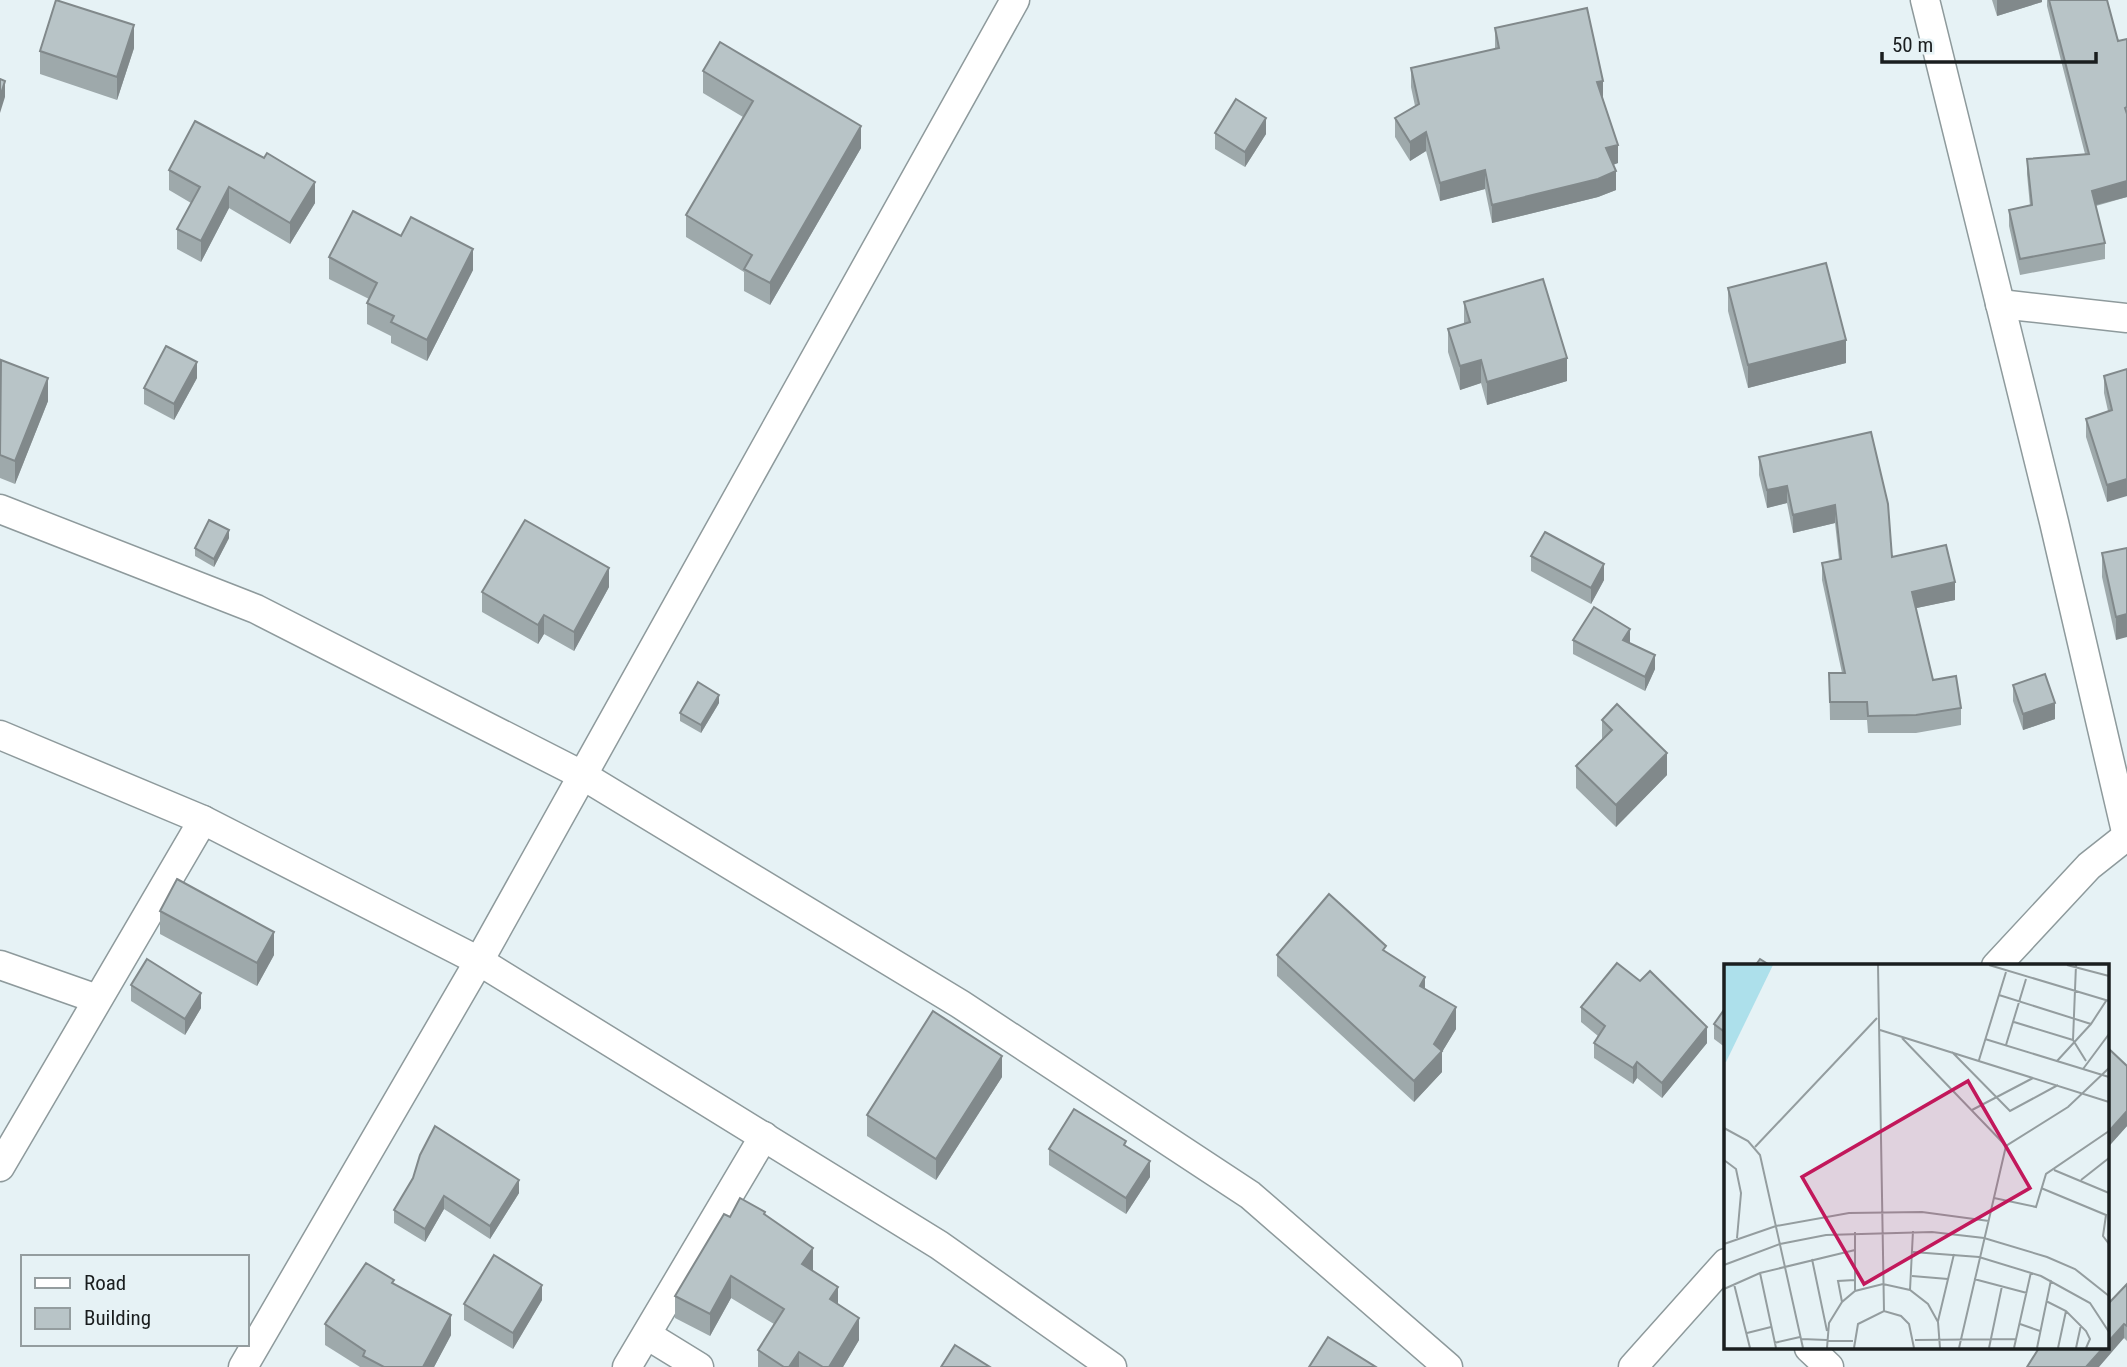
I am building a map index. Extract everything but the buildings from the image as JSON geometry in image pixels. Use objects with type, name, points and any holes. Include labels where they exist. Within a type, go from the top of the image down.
[{"type":"street","points":[[243,1367],[479,961],[1015,0]]},
{"type":"street","points":[[1925,0],[2127,836],[2089,866],[1998,964]]},
{"type":"street","points":[[2000,304],[2127,318]]},
{"type":"street","points":[[0,509],[256,610],[582,775],[960,1004],[1250,1195],[1448,1367]]},
{"type":"street","points":[[0,735],[203,820],[479,961],[939,1245],[1112,1367]]},
{"type":"street","points":[[0,1167],[203,820]]},
{"type":"street","points":[[0,965],[97,999]]},
{"type":"street","points":[[627,1367],[764,1136]]},
{"type":"street","points":[[1633,1367],[1724,1268]]},
{"type":"street","points":[[648,1335],[699,1367]]},
{"type":"street","points":[[1811,1350],[1829,1367]]}]
